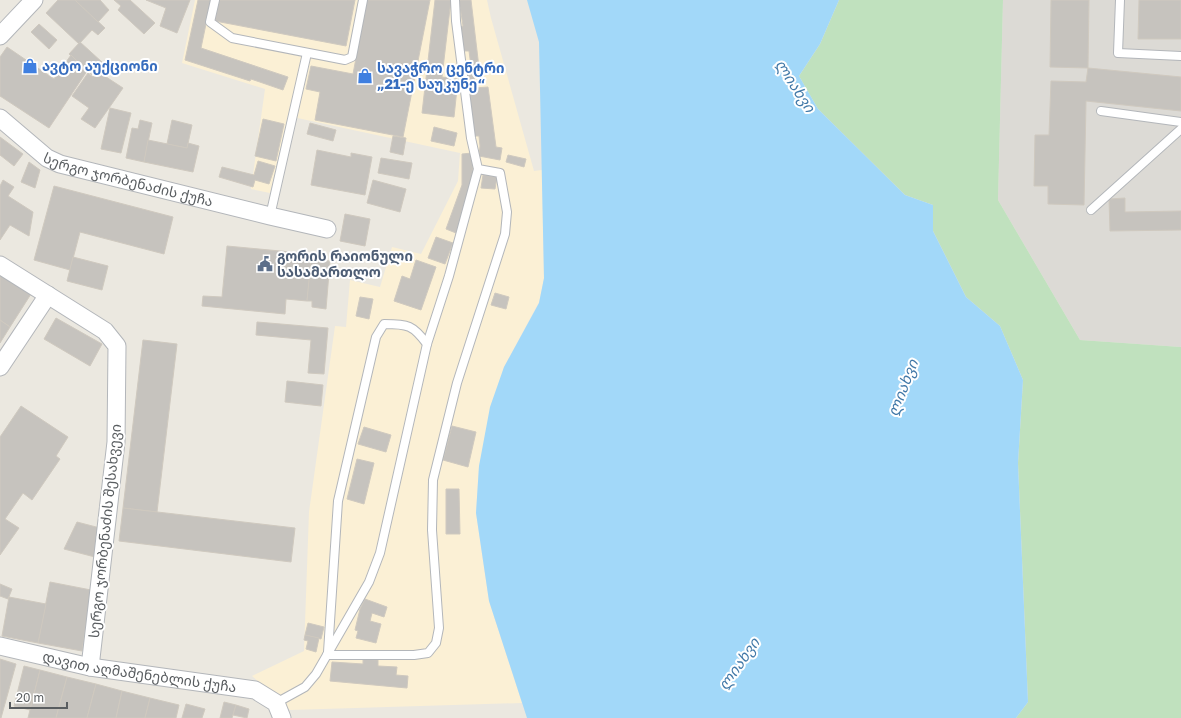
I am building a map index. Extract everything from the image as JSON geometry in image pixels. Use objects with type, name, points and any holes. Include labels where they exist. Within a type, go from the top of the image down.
[{"type":"street","points":[[0,36],[34,0]]},
{"type":"street","name":"სერგო ჯორბენაძის ქუჩა","points":[[0,118],[47,158],[60,164],[327,229]]},
{"type":"street","name":"სერგო ჯორბენაძის შესახვევი","points":[[0,265],[105,331],[117,346],[116,442],[90,667]]},
{"type":"street","points":[[0,367],[48,295]]},
{"type":"street","name":"დავით აღმაშენებლის ქუჩა","points":[[0,646],[90,667],[255,690],[279,710]]},
{"type":"lane","points":[[215,0],[210,22],[232,38],[345,60],[352,58],[363,0]]},
{"type":"lane","points":[[279,710],[305,687],[316,674],[369,582],[380,554],[427,344],[449,276],[478,169],[471,138],[456,21],[455,0]]},
{"type":"lane","points":[[1120,0],[1118,53],[1181,56]]},
{"type":"lane","points":[[270,216],[307,53]]},
{"type":"lane","points":[[1101,111],[1181,122]]},
{"type":"lane","points":[[1091,210],[1181,129]]},
{"type":"lane","points":[[327,655],[414,655],[428,653],[436,643],[439,628],[432,530],[433,480],[457,383],[505,234],[508,212],[500,173],[478,169]]},
{"type":"lane","points":[[327,655],[338,501],[376,337],[384,324],[401,324],[416,330],[427,344]]},
{"type":"shaded area","points":[[195,0],[487,0],[534,171],[542,170],[544,279],[539,302],[504,367],[479,466],[476,513],[489,601],[522,703],[290,710],[252,676],[304,651],[309,512],[335,326],[346,327],[350,280],[380,287],[392,247],[421,254],[458,181],[460,153],[288,116],[270,193],[251,189],[265,89],[182,63]]},
{"type":"shaded area","points":[[1003,0],[1181,0],[1181,347],[1080,340],[998,200]]},
{"type":"green space","points":[[839,0],[1003,0],[998,200],[1080,340],[1181,347],[1181,718],[1016,718],[1028,702],[1018,463],[1023,380],[1000,326],[966,297],[933,231],[933,205],[905,195],[818,109],[799,76],[820,44]]},
{"type":"water","name":"ლიახვი","points":[[527,0],[839,0],[820,44],[799,76],[818,109],[905,195],[933,205],[933,231],[966,297],[1000,326],[1023,380],[1018,463],[1028,702],[1016,718],[527,718],[489,601],[476,513],[479,466],[490,407],[504,367],[539,303],[544,278],[539,42]]},
{"type":"building","points":[[58,0],[75,0],[105,28],[98,35],[92,30],[79,44],[46,13]]},
{"type":"building","points":[[75,0],[100,0],[109,10],[98,22]]},
{"type":"building","points":[[114,0],[130,0],[155,23],[144,34],[118,10],[121,6]]},
{"type":"building","points":[[146,0],[190,0],[177,33],[160,26],[166,8]]},
{"type":"building","points":[[198,0],[211,0],[201,48],[288,77],[283,90],[185,60]]},
{"type":"building","points":[[219,0],[355,0],[346,46],[215,21]]},
{"type":"building","points":[[367,0],[430,0],[403,137],[315,120],[320,92],[306,89],[311,66],[353,74]]},
{"type":"building","points":[[435,0],[451,0],[442,77],[458,79],[454,117],[422,113]]},
{"type":"building","points":[[459,0],[471,0],[480,76],[474,77],[475,88],[488,87],[496,147],[502,148],[500,160],[479,156],[479,136],[474,136],[465,67],[471,66],[469,51],[463,51],[460,27],[463,26]]},
{"type":"building","points":[[1051,0],[1089,0],[1088,68],[1050,67]]},
{"type":"building","points":[[1139,0],[1181,0],[1181,39],[1138,39]]},
{"type":"building","points":[[39,24],[57,40],[49,49],[31,32]]},
{"type":"building","points":[[80,42],[103,63],[92,75],[69,54]]},
{"type":"building","points":[[7,47],[54,79],[71,55],[87,71],[49,128],[0,96],[0,57]]},
{"type":"building","points":[[1088,68],[1181,77],[1181,111],[1086,101],[1084,205],[1048,204],[1048,186],[1034,186],[1035,135],[1049,135],[1051,81],[1086,82]]},
{"type":"building","points":[[97,71],[123,88],[95,128],[81,119],[89,108],[72,96],[88,73],[93,77]]},
{"type":"building","points":[[110,108],[131,113],[121,153],[101,149]]},
{"type":"building","points":[[263,119],[284,124],[276,161],[255,156]]},
{"type":"building","points":[[140,120],[152,123],[144,162],[126,158],[132,128],[138,129]]},
{"type":"building","points":[[172,120],[192,125],[187,148],[167,144]]},
{"type":"building","points":[[310,123],[336,130],[333,141],[307,134]]},
{"type":"building","points":[[434,127],[457,133],[454,146],[431,141]]},
{"type":"building","points":[[393,136],[406,138],[403,155],[390,152]]},
{"type":"building","points":[[0,137],[23,154],[14,166],[0,155]]},
{"type":"building","points":[[148,140],[187,148],[188,143],[199,146],[193,172],[144,162]]},
{"type":"building","points":[[317,150],[351,157],[351,153],[372,157],[365,195],[311,185]]},
{"type":"building","points":[[472,153],[473,185],[456,233],[446,229],[462,185],[462,154]]},
{"type":"building","points":[[508,155],[526,159],[524,167],[506,162]]},
{"type":"building","points":[[381,158],[412,163],[409,179],[378,173]]},
{"type":"building","points":[[258,161],[275,166],[269,184],[255,180],[253,187],[219,177],[222,167],[254,175]]},
{"type":"building","points":[[29,162],[40,170],[35,188],[21,182]]},
{"type":"building","points":[[483,175],[497,177],[495,189],[481,188]]},
{"type":"building","points":[[3,180],[14,187],[8,196],[33,212],[29,236],[10,225],[0,240],[0,186]]},
{"type":"building","points":[[373,180],[406,189],[400,212],[367,203]]},
{"type":"building","points":[[54,186],[173,217],[164,254],[80,232],[70,270],[34,260]]},
{"type":"building","points":[[1125,198],[1125,212],[1181,211],[1181,230],[1110,231],[1109,199]]},
{"type":"building","points":[[345,214],[370,219],[365,246],[340,241]]},
{"type":"building","points":[[436,237],[453,243],[445,264],[428,258]]},
{"type":"building","points":[[227,246],[312,254],[307,301],[286,299],[285,314],[202,306],[203,296],[222,297]]},
{"type":"building","points":[[73,257],[108,266],[102,290],[67,281]]},
{"type":"building","points":[[311,259],[330,261],[326,309],[312,307],[312,301],[307,301]]},
{"type":"building","points":[[416,260],[436,267],[421,310],[394,301],[402,276],[410,279]]},
{"type":"building","points":[[0,275],[31,294],[10,327],[0,320]]},
{"type":"building","points":[[495,293],[509,297],[506,309],[491,305]]},
{"type":"building","points":[[360,297],[373,299],[369,319],[356,316]]},
{"type":"building","points":[[56,318],[102,344],[90,366],[44,339]]},
{"type":"building","points":[[0,320],[10,327],[0,343]]},
{"type":"building","points":[[257,322],[328,328],[324,374],[308,373],[311,340],[256,335]]},
{"type":"building","points":[[143,340],[177,344],[157,512],[123,508]]},
{"type":"building","points":[[287,381],[323,385],[321,406],[285,402]]},
{"type":"building","points":[[21,406],[68,437],[56,456],[60,459],[32,500],[23,493],[5,519],[19,528],[0,555],[0,437]]},
{"type":"building","points":[[452,426],[476,432],[468,467],[443,460]]},
{"type":"building","points":[[364,427],[391,435],[386,452],[358,444]]},
{"type":"building","points":[[357,459],[374,463],[364,504],[347,499]]},
{"type":"building","points":[[446,489],[459,489],[460,534],[446,534]]},
{"type":"building","points":[[123,508],[295,528],[291,562],[119,541]]},
{"type":"building","points":[[77,522],[100,528],[95,557],[64,549]]},
{"type":"building","points":[[50,582],[91,590],[82,651],[38,643]]},
{"type":"building","points":[[0,584],[12,589],[8,599],[0,596]]},
{"type":"building","points":[[9,597],[46,604],[38,643],[2,636]]},
{"type":"building","points":[[365,599],[387,607],[384,617],[372,613],[370,621],[381,624],[376,643],[356,638],[358,631],[355,630],[360,609]]},
{"type":"building","points":[[308,623],[324,627],[321,639],[305,635]]},
{"type":"building","points":[[305,635],[319,638],[316,652],[306,649],[308,641],[304,640]]},
{"type":"building","points":[[0,659],[16,664],[1,718],[0,718]]},
{"type":"building","points":[[363,659],[378,660],[378,666],[397,667],[396,675],[408,676],[407,688],[330,681],[332,662],[363,664]]},
{"type":"building","points":[[24,666],[40,670],[30,710],[14,706]]},
{"type":"building","points":[[40,670],[67,677],[56,718],[28,718]]},
{"type":"building","points":[[67,677],[96,684],[87,718],[56,718]]},
{"type":"building","points":[[96,684],[122,691],[116,718],[87,718]]},
{"type":"building","points":[[122,691],[150,698],[145,718],[116,718]]},
{"type":"building","points":[[150,698],[179,705],[176,718],[145,718]]},
{"type":"building","points":[[224,702],[236,705],[232,718],[220,718]]},
{"type":"building","points":[[186,704],[205,709],[202,718],[182,718]]},
{"type":"building","points":[[236,705],[249,709],[247,718],[233,715]]},
{"type":"place","name":"ავტო აუქციონი","points":[[30,66]]},
{"type":"place","name":"სავაჭრო ცენტრი „21-ე საუკუნე“","points":[[365,76]]},
{"type":"place","name":"გორის რაიონული სასამართლო","points":[[265,264]]}]
